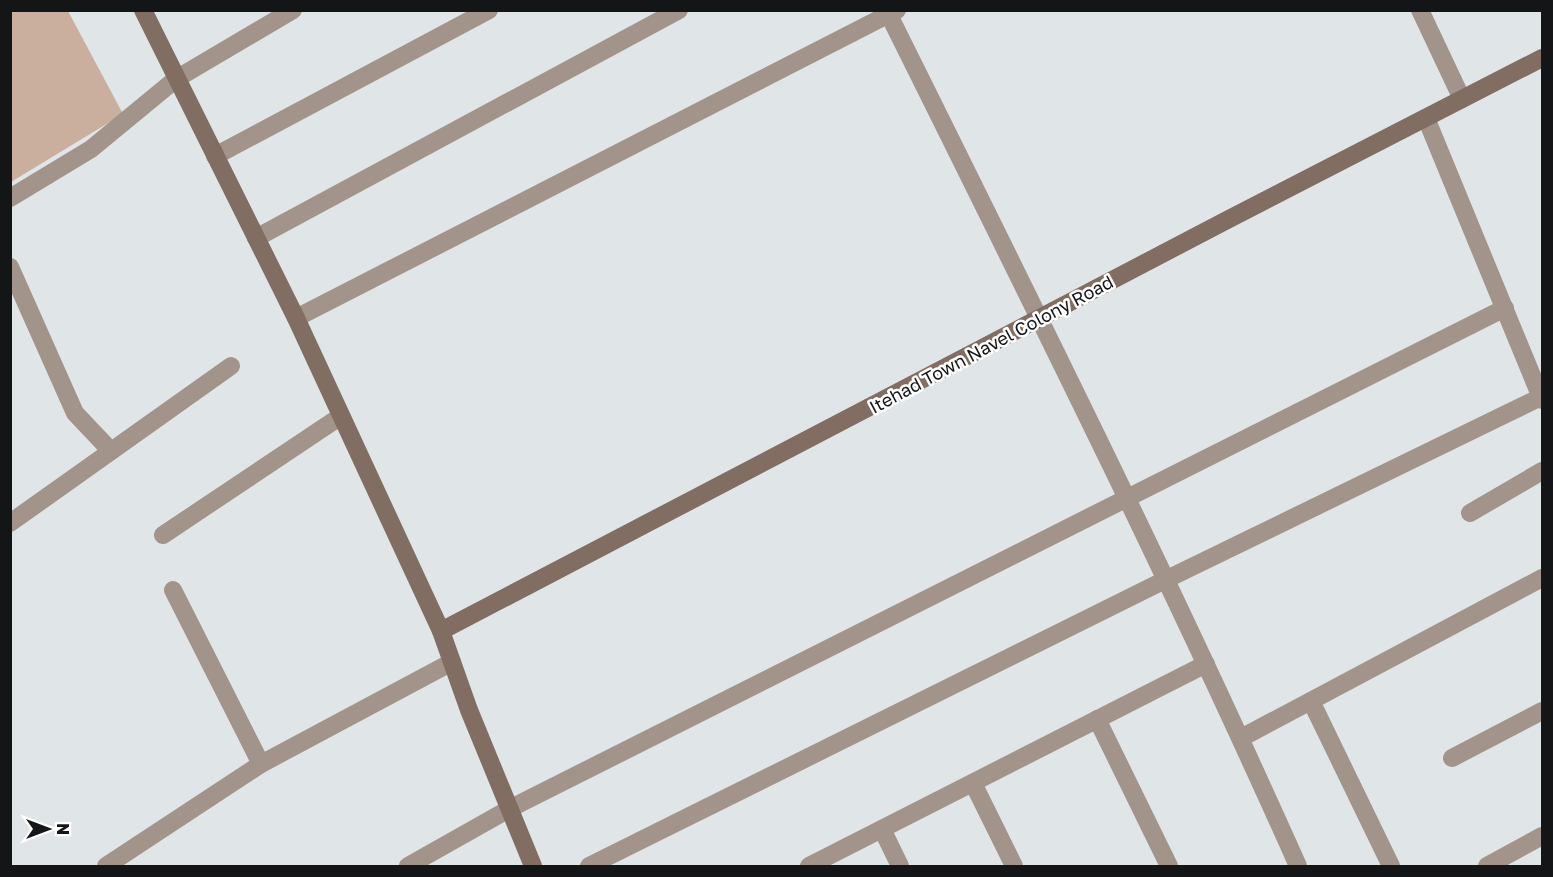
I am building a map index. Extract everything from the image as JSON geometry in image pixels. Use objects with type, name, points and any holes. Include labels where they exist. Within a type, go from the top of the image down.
[{"type":"street","points":[[142,10],[296,318],[441,631],[469,710],[532,867]]},
{"type":"street","points":[[10,198],[91,149],[176,79],[293,10]]},
{"type":"street","points":[[215,156],[489,10]]},
{"type":"street","points":[[256,238],[679,10]]},
{"type":"street","points":[[1420,10],[1462,99]]},
{"type":"street","points":[[296,318],[881,15],[1040,319],[1241,738],[1298,867]]},
{"type":"street","name":"Itehad Town Navel Colony Road","points":[[441,631],[1542,58]]},
{"type":"street","points":[[589,867],[1165,580],[1542,398],[1536,363],[1505,308],[1426,118]]},
{"type":"street","points":[[10,267],[75,413],[111,451]]},
{"type":"street","points":[[408,867],[509,809],[1505,308]]},
{"type":"street","points":[[10,523],[231,366]]},
{"type":"street","points":[[163,535],[341,416]]},
{"type":"street","points":[[1470,513],[1542,471]]},
{"type":"street","points":[[1241,738],[1542,578]]},
{"type":"street","points":[[173,590],[261,764]]},
{"type":"street","points":[[106,867],[261,764],[452,662]]},
{"type":"street","points":[[809,867],[1206,664]]},
{"type":"street","points":[[1311,701],[1391,867]]},
{"type":"street","points":[[1452,758],[1542,711]]},
{"type":"street","points":[[1097,719],[1169,867]]},
{"type":"street","points":[[973,783],[1014,867]]},
{"type":"street","points":[[882,829],[900,867]]},
{"type":"street","points":[[1487,867],[1542,836]]},
{"type":"shaded area","points":[[11,11],[68,11],[123,114],[11,182]]}]
